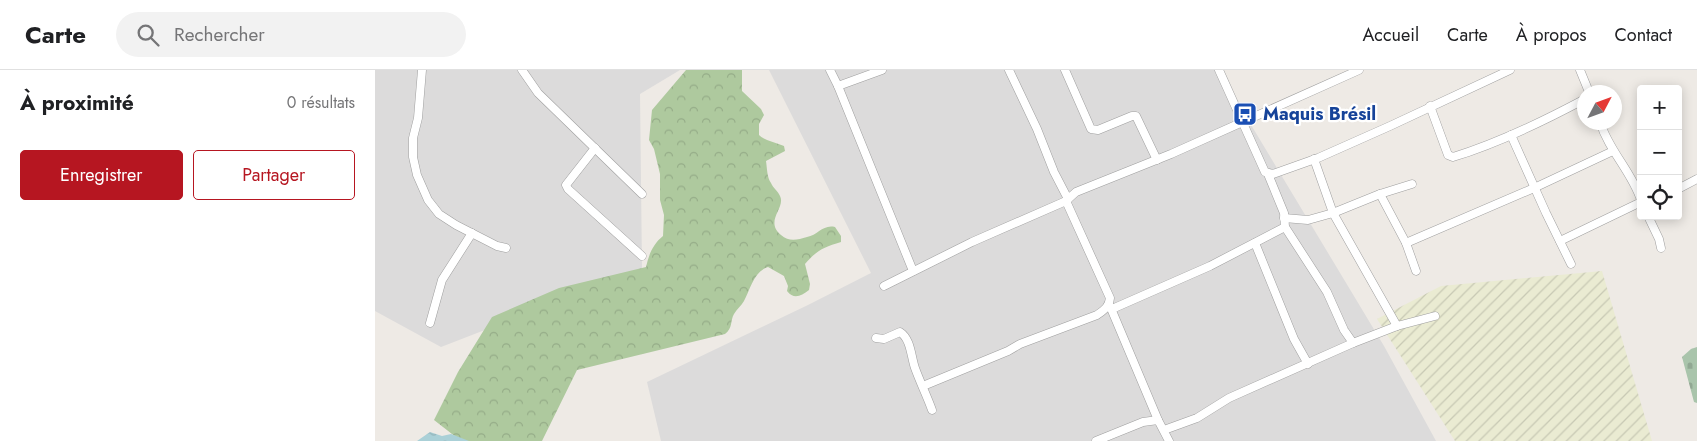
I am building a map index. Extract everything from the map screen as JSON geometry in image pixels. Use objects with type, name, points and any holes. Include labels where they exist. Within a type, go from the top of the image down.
[{"type":"street","points":[[422,70],[413,157],[417,175],[428,200],[439,214],[501,248],[506,248]]},
{"type":"street","points":[[522,70],[538,93],[642,194]]},
{"type":"street","points":[[830,70],[913,271]]},
{"type":"street","points":[[838,86],[883,70]]},
{"type":"street","points":[[1009,70],[1037,129],[1053,172],[1110,298],[1110,306],[1158,420],[1169,441]]},
{"type":"street","points":[[1065,70],[1091,129],[1099,130],[1136,116],[1157,160]]},
{"type":"street","points":[[1219,70],[1265,172],[1268,174],[1284,213],[1285,228],[1327,292],[1344,330],[1353,343]]},
{"type":"street","points":[[883,286],[1067,200],[1076,192],[1157,160],[1359,70]]},
{"type":"street","points":[[1268,174],[1277,174],[1314,159],[1510,70]]},
{"type":"street","points":[[1580,70],[1586,85]]},
{"type":"street","points":[[1430,106],[1448,155],[1453,157],[1546,120],[1577,103]]},
{"type":"street","points":[[1602,130],[1632,179],[1637,191]]},
{"type":"street","points":[[1511,135],[1571,264]]},
{"type":"street","points":[[595,148],[566,185],[568,189],[642,256]]},
{"type":"street","points":[[1406,243],[1534,188],[1613,151]]},
{"type":"street","points":[[1314,159],[1333,213],[1397,326]]},
{"type":"street","points":[[1682,187],[1697,179]]},
{"type":"street","points":[[1284,218],[1308,220],[1333,213],[1380,194],[1412,184]]},
{"type":"street","points":[[1380,194],[1406,243],[1416,271]]},
{"type":"street","points":[[1561,241],[1637,203]]},
{"type":"street","points":[[1650,220],[1661,248]]},
{"type":"street","points":[[923,386],[1008,351],[1020,344],[1097,315],[1110,306],[1210,266],[1285,228]]},
{"type":"street","points":[[430,323],[442,280],[472,233]]},
{"type":"street","points":[[1255,243],[1294,339],[1308,364]]},
{"type":"street","points":[[1164,430],[1197,418],[1229,398],[1353,343],[1397,326],[1435,316]]},
{"type":"street","points":[[876,338],[884,339],[900,332],[903,334],[910,348],[915,369],[932,410]]},
{"type":"street","points":[[1096,441],[1143,422],[1158,420]]},
{"type":"shaded area","points":[[375,70],[680,70],[640,94],[642,269],[441,347],[375,311]]},
{"type":"shaded area","points":[[769,70],[1218,70],[1384,346],[1436,441],[661,441],[647,382],[871,273]]},
{"type":"green space","points":[[686,70],[742,70],[742,91],[761,109],[764,115],[759,124],[759,135],[784,146],[785,151],[766,161],[769,178],[781,201],[775,220],[776,230],[787,239],[793,240],[811,236],[831,226],[835,227],[841,236],[841,242],[821,250],[813,255],[805,264],[810,284],[809,290],[800,295],[790,294],[787,291],[788,286],[784,276],[768,267],[759,272],[744,301],[734,314],[729,329],[725,334],[577,370],[542,441],[461,441],[434,420],[458,372],[492,317],[559,288],[646,267],[652,250],[663,236],[664,215],[660,200],[660,174],[654,149],[649,140],[652,110]]},
{"type":"green space","points":[[1602,271],[1652,441],[1455,441],[1377,319],[1441,286]]},
{"type":"green space","points":[[1697,347],[1697,403],[1694,402],[1682,357],[1691,349]]},
{"type":"water","points":[[430,432],[442,436],[451,434],[469,441],[417,441]]},
{"type":"place","name":"Maquis Brésil","points":[[1245,114]]}]
